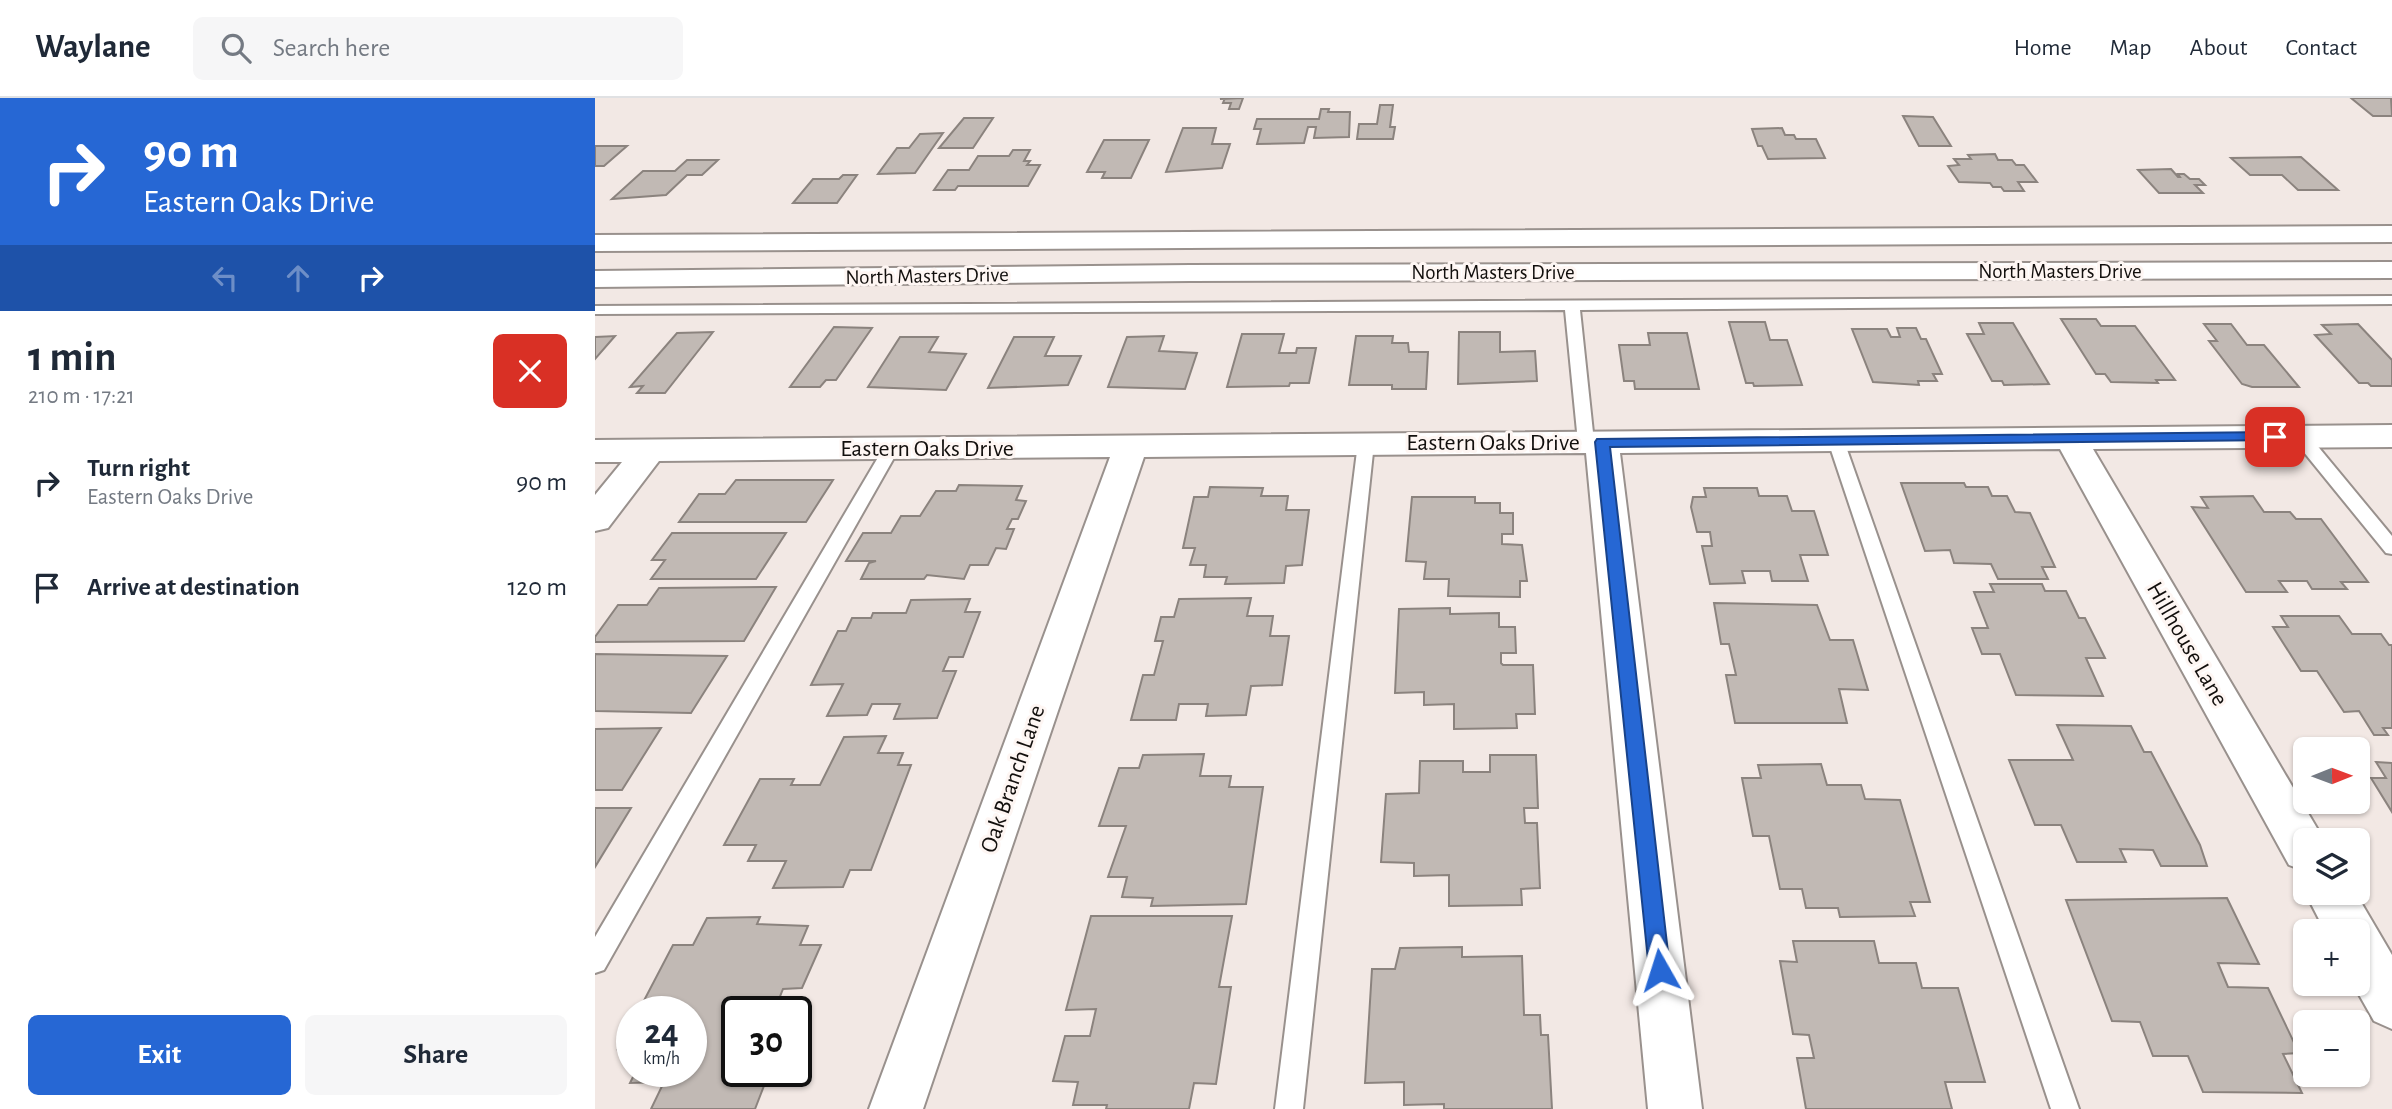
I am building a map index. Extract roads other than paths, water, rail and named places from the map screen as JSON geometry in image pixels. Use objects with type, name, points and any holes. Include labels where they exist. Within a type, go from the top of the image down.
[{"type":"main road","name":"North Masters Drive","points":[[595,243],[2392,234]]},
{"type":"main road","points":[[1849,236],[1864,271]]},
{"type":"main road","points":[[1190,273],[1203,239]]},
{"type":"main road","name":"North Masters Drive","points":[[595,279],[1190,273],[2392,270]]},
{"type":"main road","name":"Eastern Oaks Drive","points":[[595,451],[2392,436]]},
{"type":"main road","name":"Hillhouse Lane","points":[[2070,438],[2293,829]]},
{"type":"main road","points":[[1594,442],[1675,1109]]},
{"type":"main road","name":"Oak Branch Lane","points":[[897,1109],[1130,448]]},
{"type":"main road","points":[[595,519],[650,450]]},
{"type":"main road","points":[[2370,965],[2392,1003]]},
{"type":"lane","points":[[595,310],[2392,300]]},
{"type":"lane","points":[[1572,306],[1594,442]]},
{"type":"lane","points":[[2300,436],[2392,548]]},
{"type":"lane","points":[[1836,441],[2065,1109]]},
{"type":"lane","points":[[1289,1109],[1366,443]]},
{"type":"lane","points":[[595,961],[891,449]]}]
